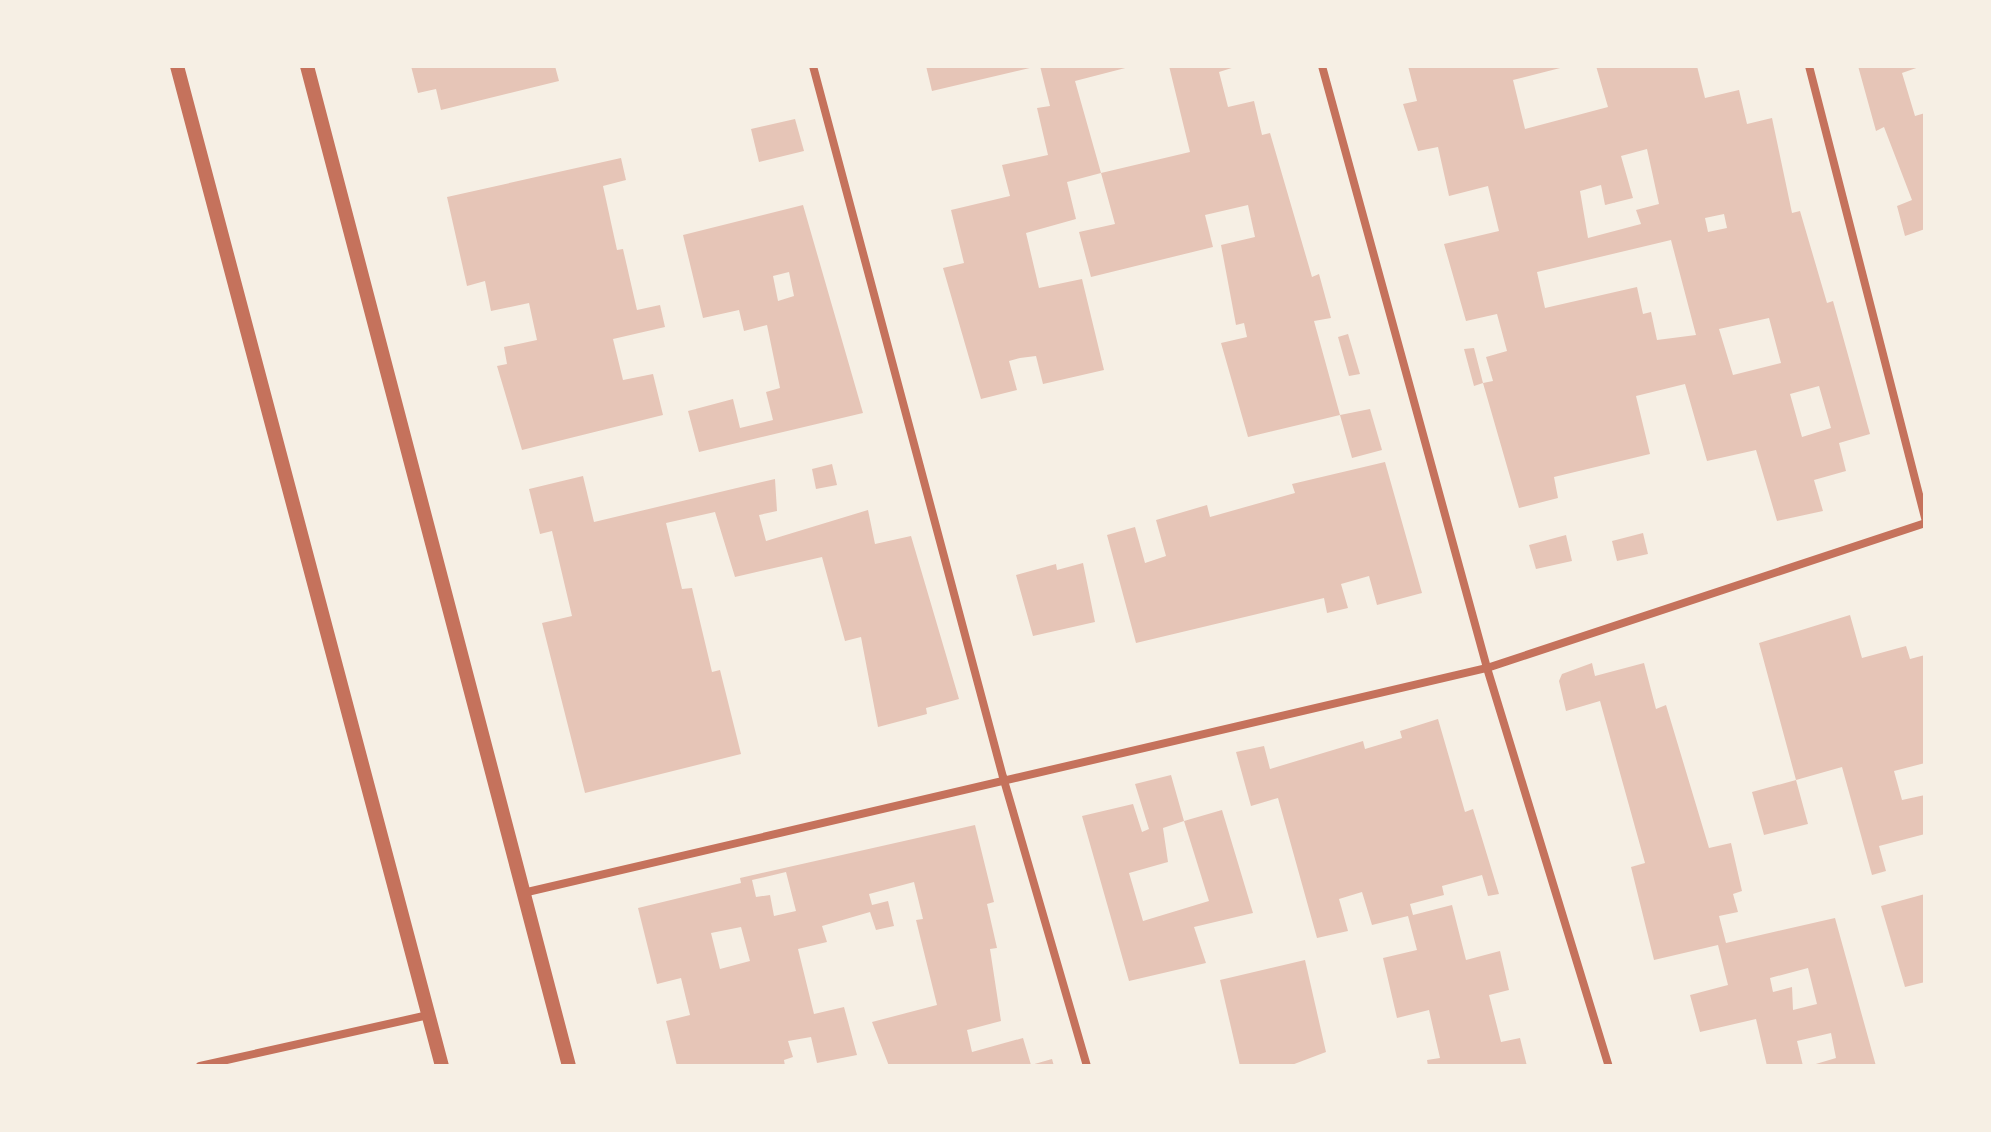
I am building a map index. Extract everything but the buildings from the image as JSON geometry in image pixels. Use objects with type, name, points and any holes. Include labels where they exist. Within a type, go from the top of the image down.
[{"type":"street","points":[[177,66],[442,1066]]},
{"type":"street","points":[[307,66],[569,1066]]},
{"type":"street","points":[[813,66],[1003,777],[1087,1066]]},
{"type":"street","points":[[1322,66],[1487,668],[1609,1066]]},
{"type":"street","points":[[522,894],[1003,777],[1487,668],[1925,521],[1809,66]]},
{"type":"street","points":[[200,1066],[429,1015]]}]
